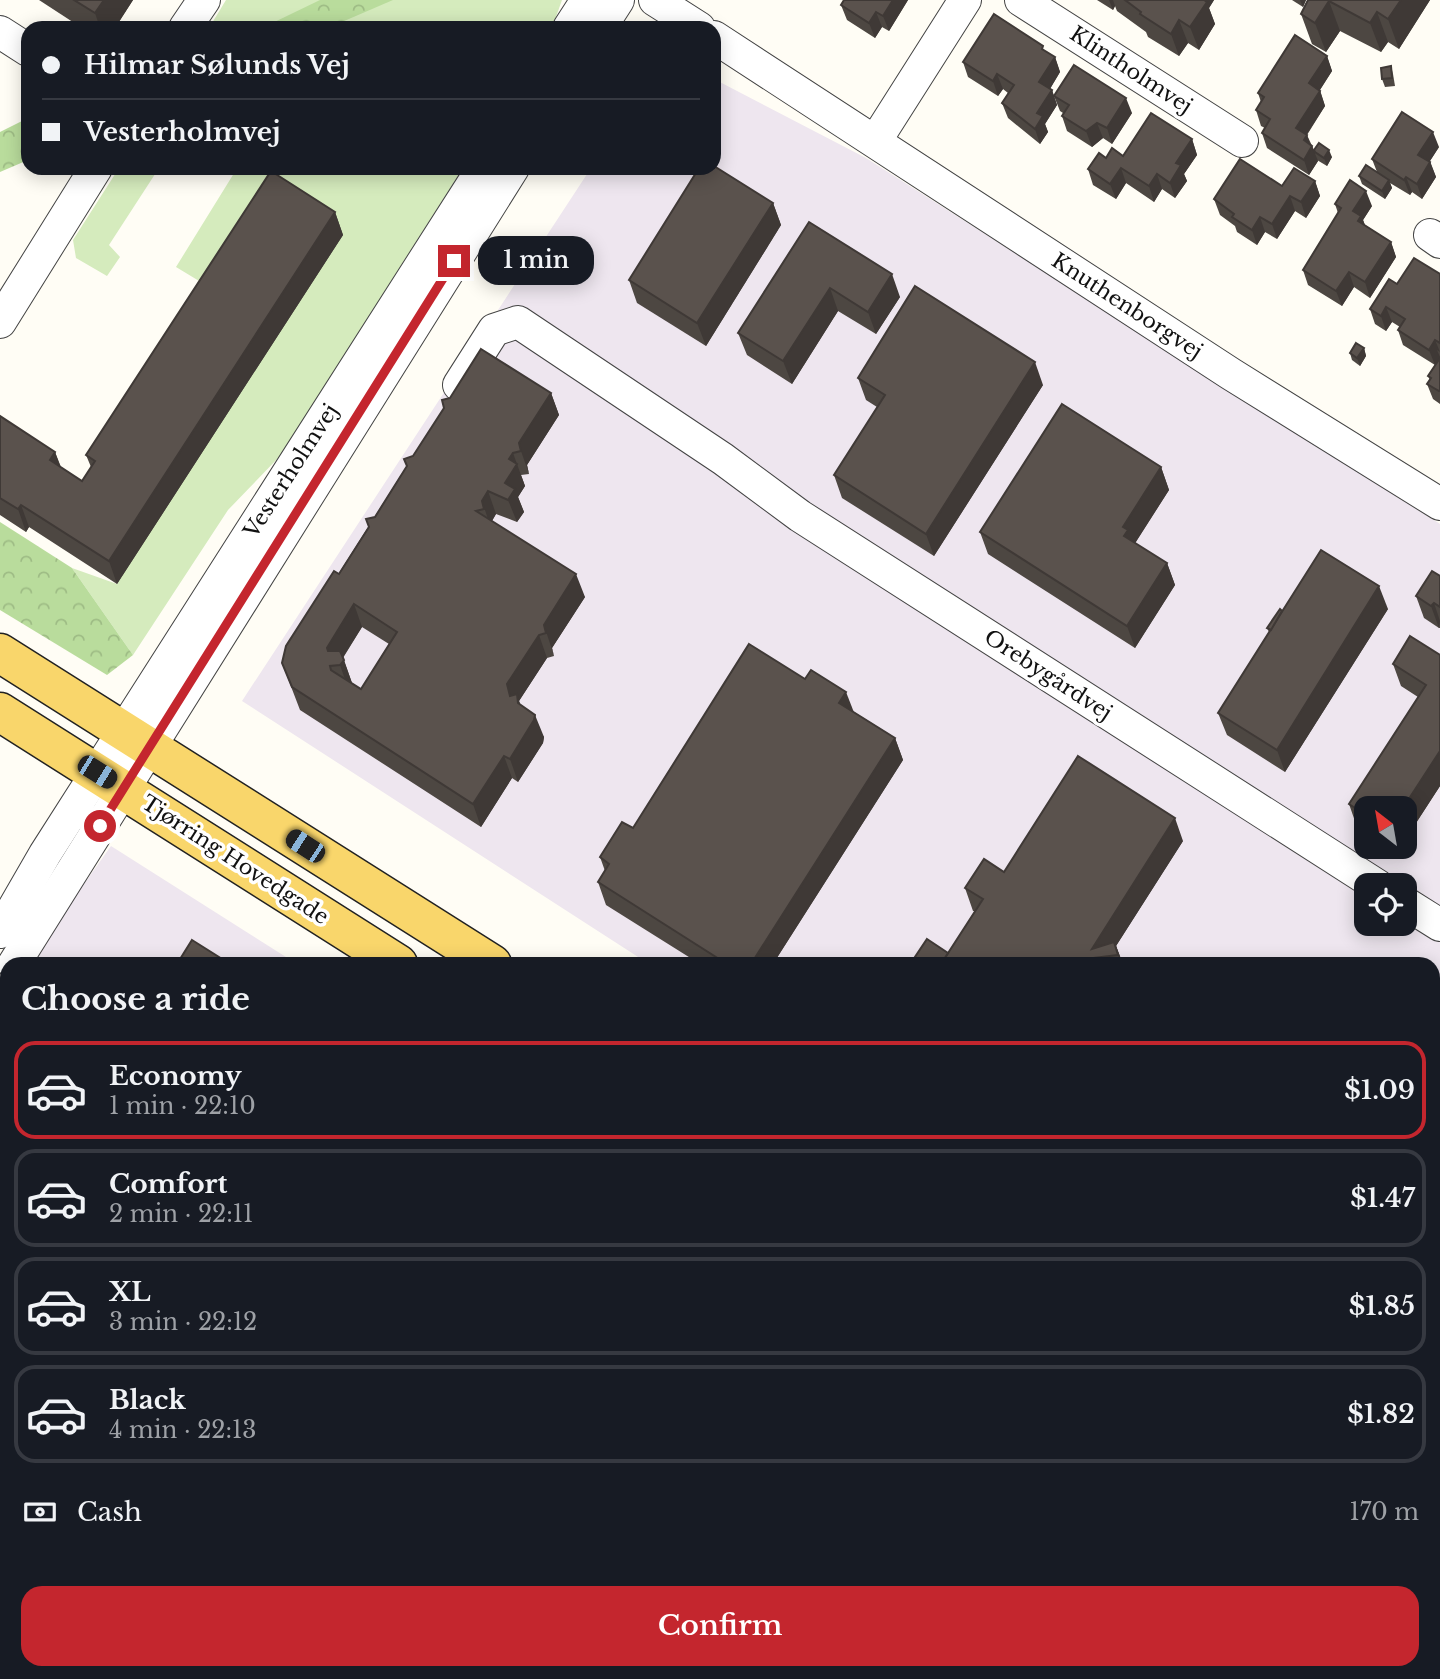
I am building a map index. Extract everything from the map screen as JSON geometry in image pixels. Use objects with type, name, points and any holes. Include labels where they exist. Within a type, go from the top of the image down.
[{"type":"main road","points":[[0,653],[481,957]]},
{"type":"main road","name":"Tjørring Hovedgade","points":[[0,712],[387,957]]},
{"type":"street","points":[[190,21],[204,0]]},
{"type":"street","points":[[574,21],[587,0]]},
{"type":"street","points":[[604,21],[618,0]]},
{"type":"street","points":[[655,0],[688,21]]},
{"type":"street","points":[[876,141],[965,0]]},
{"type":"street","name":"Klintholmvej","points":[[1021,0],[1242,141]]},
{"type":"street","points":[[0,32],[21,46]]},
{"type":"street","name":"Knuthenborgvej","points":[[721,41],[1231,374],[1440,504]]},
{"type":"street","points":[[0,322],[92,175]]},
{"type":"street","name":"Vesterholmvej","points":[[137,739],[479,175]]},
{"type":"street","name":"Vesterholmvej","points":[[110,780],[508,175]]},
{"type":"street","name":"Orebygårdvej","points":[[442,411],[494,330],[517,322],[723,459],[800,516],[1358,873]]},
{"type":"street","points":[[0,932],[110,780]]},
{"type":"street","points":[[18,957],[110,780]]},
{"type":"street","points":[[1417,911],[1440,925]]},
{"type":"shaded area","points":[[721,83],[866,158],[1440,524],[1440,957],[638,957],[242,701],[586,175],[721,175]]},
{"type":"shaded area","points":[[111,846],[286,957],[32,957]]},
{"type":"green space","points":[[226,0],[562,0],[554,21],[213,21]]},
{"type":"green space","points":[[320,0],[393,0],[344,21],[276,21]]},
{"type":"green space","points":[[21,122],[21,163],[0,172],[0,132]]},
{"type":"green space","points":[[115,175],[154,175],[109,245],[120,257],[107,276],[76,258],[73,240]]},
{"type":"green space","points":[[233,175],[459,175],[280,456],[228,510],[133,655],[72,568],[117,584],[214,290],[176,267]]},
{"type":"green space","points":[[0,522],[72,568],[133,655],[107,675],[0,610]]},
{"type":"building","points":[[74,0],[104,0],[95,13]]},
{"type":"building","points":[[844,0],[893,0],[883,16],[876,12],[869,23],[841,5]]},
{"type":"building","points":[[1125,0],[1207,2],[1190,27],[1179,20],[1171,34],[1140,14],[1141,12]]},
{"type":"building","points":[[1308,0],[1401,0],[1388,19],[1377,12],[1370,23],[1329,1],[1315,23],[1301,14]]},
{"type":"building","points":[[994,14],[1055,57],[1039,82],[1052,90],[1037,113],[1043,116],[1035,129],[1002,103],[1014,85],[997,74],[993,81],[963,62]]},
{"type":"building","points":[[1295,35],[1327,56],[1309,83],[1320,91],[1296,128],[1307,135],[1304,140],[1312,146],[1304,160],[1262,133],[1270,119],[1256,110],[1264,97],[1258,93]]},
{"type":"building","points":[[1074,65],[1126,98],[1107,128],[1097,123],[1086,131],[1062,116],[1069,105],[1054,96]]},
{"type":"building","points":[[1391,66],[1392,78],[1382,79],[1381,68]]},
{"type":"building","points":[[1402,112],[1433,132],[1418,155],[1430,162],[1417,184],[1406,177],[1404,180],[1372,159]]},
{"type":"building","points":[[1151,113],[1192,139],[1176,163],[1181,165],[1170,183],[1157,174],[1149,186],[1121,168],[1110,184],[1088,169],[1099,153],[1106,158],[1112,148],[1123,156]]},
{"type":"building","points":[[1319,143],[1329,150],[1324,158],[1314,150]]},
{"type":"building","points":[[1240,159],[1282,186],[1294,168],[1315,181],[1301,202],[1290,196],[1272,224],[1260,217],[1252,230],[1232,217],[1234,214],[1214,199]]},
{"type":"building","points":[[1366,165],[1389,180],[1382,191],[1359,176]]},
{"type":"building","points":[[721,170],[773,203],[697,323],[629,280],[695,175],[721,175]]},
{"type":"building","points":[[268,175],[277,175],[335,212],[109,561],[21,505],[18,509],[0,498],[0,416],[55,452],[50,460],[82,481],[95,461],[86,455]]},
{"type":"building","points":[[1350,180],[1366,191],[1353,211],[1361,216],[1358,221],[1391,242],[1365,282],[1349,272],[1336,291],[1303,270],[1341,208],[1335,204]]},
{"type":"building","points":[[809,222],[892,274],[868,312],[830,288],[783,361],[738,333]]},
{"type":"building","points":[[1414,258],[1440,274],[1440,343],[1435,340],[1429,350],[1398,330],[1405,319],[1386,307],[1381,316],[1370,309],[1389,279],[1397,284]]},
{"type":"building","points":[[915,286],[1035,362],[926,534],[834,475],[885,395],[858,378]]},
{"type":"building","points":[[1356,343],[1364,348],[1357,358],[1350,353]]},
{"type":"building","points":[[481,349],[551,393],[519,443],[521,451],[513,453],[509,459],[517,464],[505,483],[515,489],[508,500],[488,491],[482,501],[484,509],[476,511],[576,574],[544,625],[546,633],[539,635],[507,684],[510,696],[517,694],[518,703],[535,715],[534,720],[510,759],[504,756],[473,804],[292,687],[282,663],[286,646],[334,571],[339,574],[369,527],[366,519],[375,517],[407,466],[404,459],[413,456],[444,408],[442,400],[450,398]],"holes":[[[354,604],[397,632],[361,689],[331,670],[330,666],[340,665],[344,660],[340,651],[328,651],[327,648]]]},
{"type":"building","points":[[1440,358],[1439,391],[1427,384],[1431,378],[1428,376]]},
{"type":"building","points":[[1062,404],[1161,467],[1123,527],[1128,530],[1124,536],[1167,563],[1127,626],[980,532]]},
{"type":"building","points":[[1321,550],[1379,586],[1277,750],[1218,713]]},
{"type":"building","points":[[1432,571],[1440,576],[1440,607],[1434,603],[1431,606],[1416,596]]},
{"type":"building","points":[[1280,609],[1282,611],[1271,630],[1267,628]]},
{"type":"building","points":[[1410,636],[1440,655],[1440,751],[1411,796],[1354,796],[1426,685],[1393,664]]},
{"type":"building","points":[[749,644],[805,679],[811,670],[846,692],[839,703],[895,738],[755,957],[716,957],[598,882],[609,864],[600,857],[622,822],[633,828]]},
{"type":"building","points":[[1078,756],[1175,818],[1092,949],[1114,942],[1118,955],[946,957],[983,899],[965,888],[984,859],[1004,872]]},
{"type":"building","points":[[927,939],[948,953],[945,957],[915,957]]},
{"type":"building","points":[[192,940],[219,957],[181,957]]},
{"type":"route","points":[[100,826],[454,261]]}]
